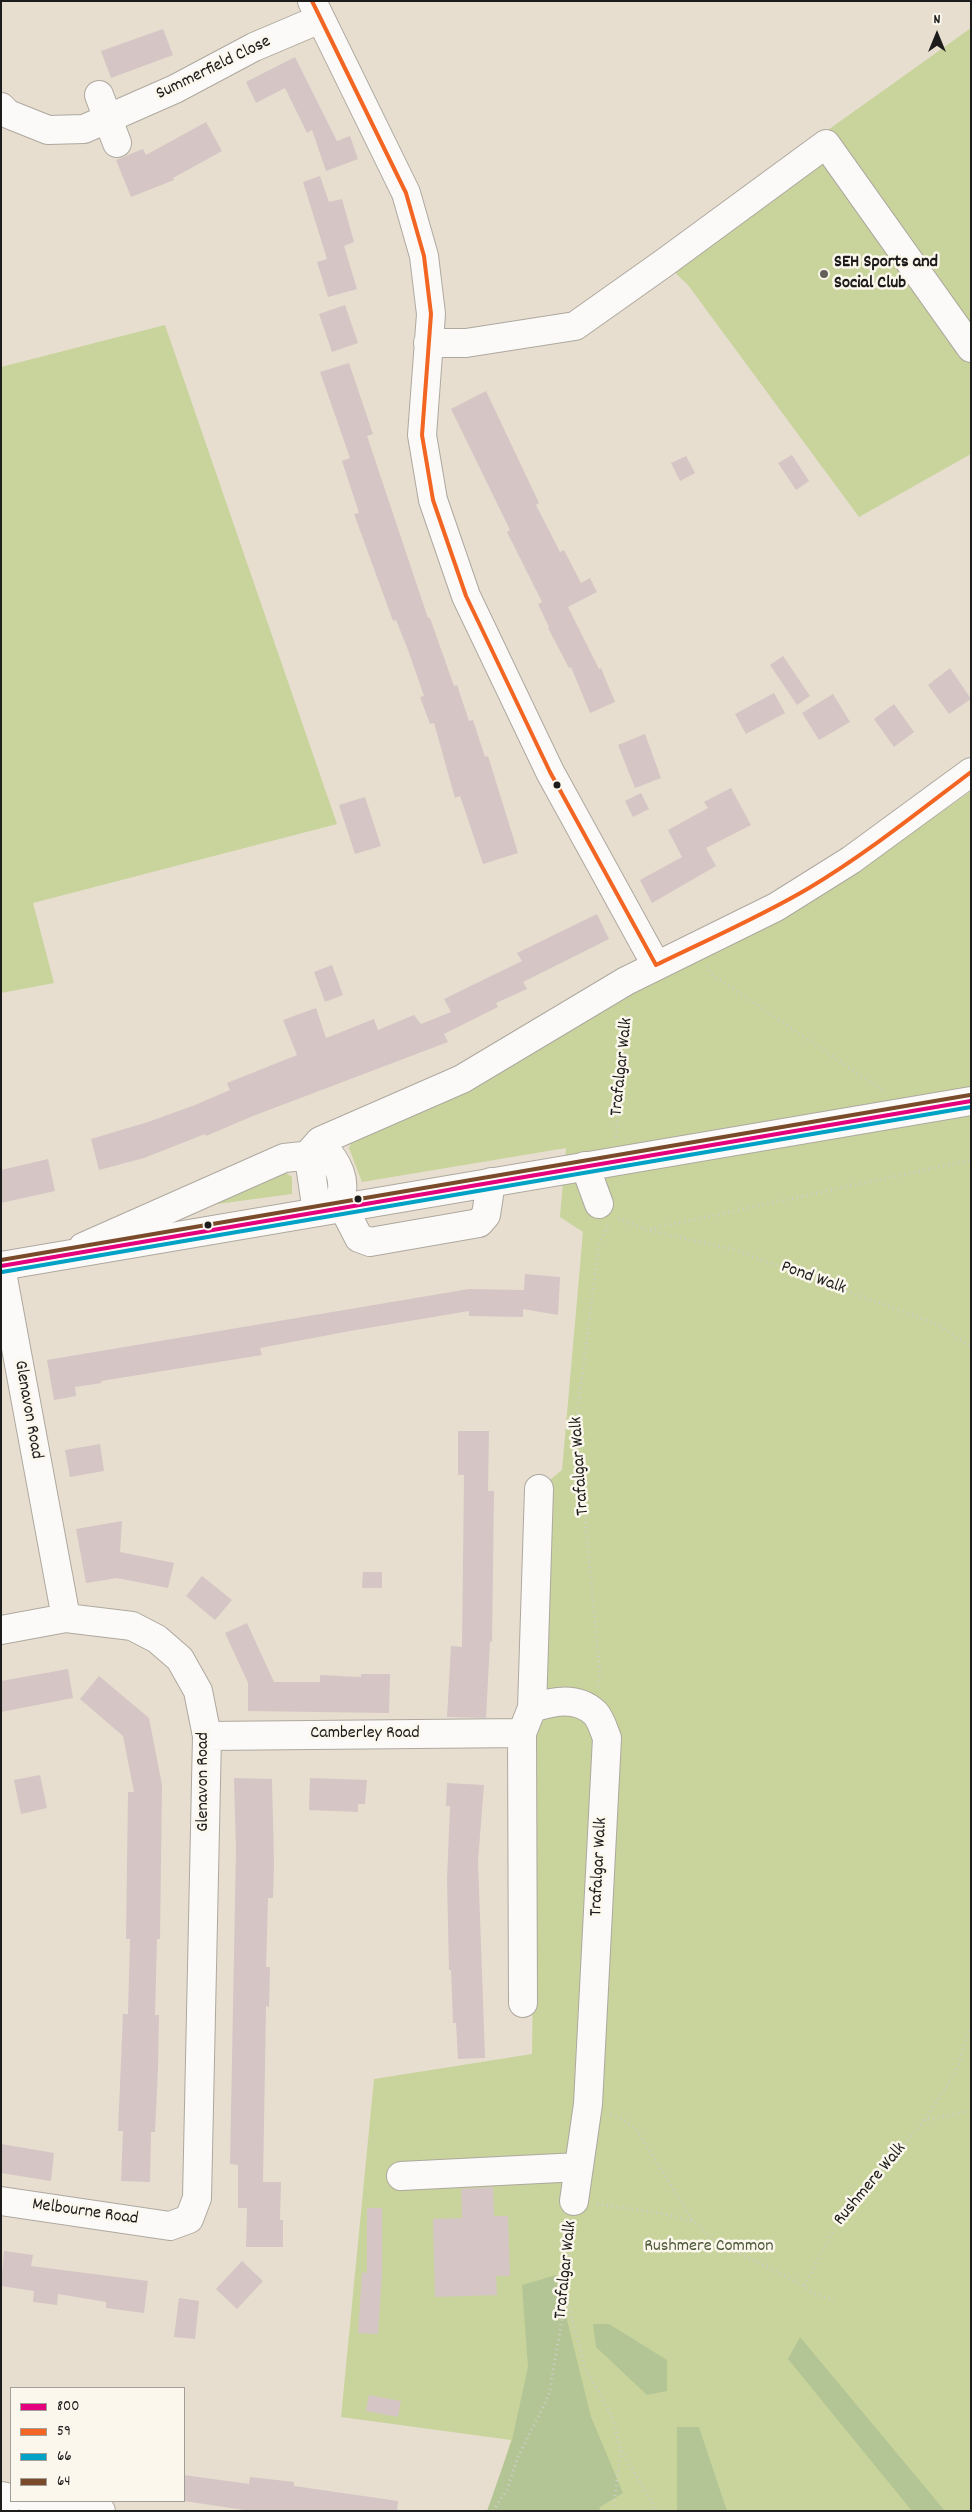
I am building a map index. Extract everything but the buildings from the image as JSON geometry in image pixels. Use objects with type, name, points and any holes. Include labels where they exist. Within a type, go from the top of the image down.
[{"type":"street","name":"Summerfield Close","points":[[1,107],[8,114],[48,130],[84,129],[112,132],[175,89],[254,47],[316,10]]},
{"type":"street","points":[[316,10],[406,193],[424,256],[431,314],[422,435],[433,500],[466,596],[550,772],[656,965]]},
{"type":"street","points":[[98,95],[112,132]]},
{"type":"street","points":[[428,343],[466,342],[575,326],[826,144],[971,348]]},
{"type":"street","points":[[70,1253],[284,1158],[303,1156],[462,1079],[656,965],[776,907],[811,887],[902,825],[971,772]]},
{"type":"street","points":[[1,1267],[70,1253],[491,1182],[600,1158],[971,1101]]},
{"type":"street","points":[[314,1150],[332,1209],[359,1238],[370,1242],[480,1223],[486,1215],[491,1182]]},
{"type":"street","points":[[600,1158],[607,1215]]},
{"type":"street","name":"Glenavon Road","points":[[1,1267],[66,1618],[132,1626],[156,1639],[180,1660],[198,1691],[207,1736],[197,2198],[189,2219],[170,2226]]},
{"type":"street","points":[[523,2003],[522,1734],[532,1708],[539,1489]]},
{"type":"street","points":[[1,1630],[66,1618]]},
{"type":"street","points":[[532,1708],[554,1700],[577,1702],[596,1714]]},
{"type":"street","name":"Trafalgar Walk","points":[[574,2201],[588,2104],[607,1738],[596,1714]]},
{"type":"street","name":"Camberley Road","points":[[207,1736],[522,1734]]},
{"type":"street","points":[[401,2176],[579,2167]]},
{"type":"street","name":"Melbourne Road","points":[[1,2201],[170,2226]]},
{"type":"street","points":[[38,2502],[102,2511]]},
{"type":"path","points":[[699,944],[710,973],[888,1094]]},
{"type":"path","name":"Trafalgar Walk","points":[[600,1158],[629,998]]},
{"type":"path","points":[[607,1215],[647,1230],[971,1160]]},
{"type":"path","name":"Trafalgar Walk","points":[[596,1714],[600,1672],[576,1423],[599,1244],[607,1215]]},
{"type":"path","name":"Pond Walk","points":[[647,1230],[741,1253],[937,1324],[971,1347]]},
{"type":"path","name":"Rushmere Walk","points":[[804,2286],[840,2218],[925,2120],[956,2072],[971,2024]]},
{"type":"path","points":[[588,2104],[624,2120],[636,2129],[694,2222],[712,2239],[804,2286],[815,2294],[834,2300]]},
{"type":"path","points":[[925,2120],[971,2111]]},
{"type":"path","points":[[574,2201],[666,2214],[694,2222]]},
{"type":"path","name":"Trafalgar Walk","points":[[493,2511],[507,2490],[518,2457],[549,2395],[566,2295],[574,2201]]},
{"type":"path","points":[[566,2295],[585,2368],[612,2416],[621,2450],[658,2511]]},
{"type":"path","points":[[613,2511],[621,2450]]},
{"type":"green space","name":"SEH Sports and Social Club","points":[[971,28],[971,454],[859,517],[688,285],[665,263],[574,311]]},
{"type":"green space","points":[[165,325],[337,824],[33,903],[54,983],[1,993],[1,367]]},
{"type":"green space","name":"Rushmere Common","points":[[971,791],[971,2511],[489,2511],[511,2440],[341,2417],[374,2079],[532,2054],[536,1738],[532,1708],[539,1489],[562,1470],[583,1232],[560,1217],[566,1148],[362,1182],[349,1148],[351,1143],[472,1088],[631,992],[858,871]]},
{"type":"green space","points":[[285,1172],[292,1177],[292,1194],[202,1206]]},
{"type":"green space","points":[[556,2275],[591,2417],[623,2493],[600,2507],[599,2511],[487,2511],[512,2440],[528,2367],[522,2285]]},
{"type":"green space","points":[[593,2324],[609,2324],[667,2360],[667,2391],[647,2395],[596,2347]]},
{"type":"green space","points":[[800,2337],[945,2511],[912,2511],[788,2359]]},
{"type":"green space","points":[[677,2427],[699,2427],[727,2511],[677,2511]]},
{"type":"transit line","name":"59","points":[[312,1],[406,193],[424,256],[431,314],[422,435],[433,500],[466,596],[550,772],[656,965]]},
{"type":"transit line","name":"59","points":[[656,965],[753,919],[809,888],[871,847],[971,772]]},
{"type":"transit line","name":"64","points":[[1,1260],[970,1095]]},
{"type":"transit line","name":"800","points":[[1,1266],[971,1101]]},
{"type":"transit line","name":"66","points":[[2,1272],[971,1107]]},
{"type":"place","name":"SEH Sports and Social Club","points":[[824,274]]}]
